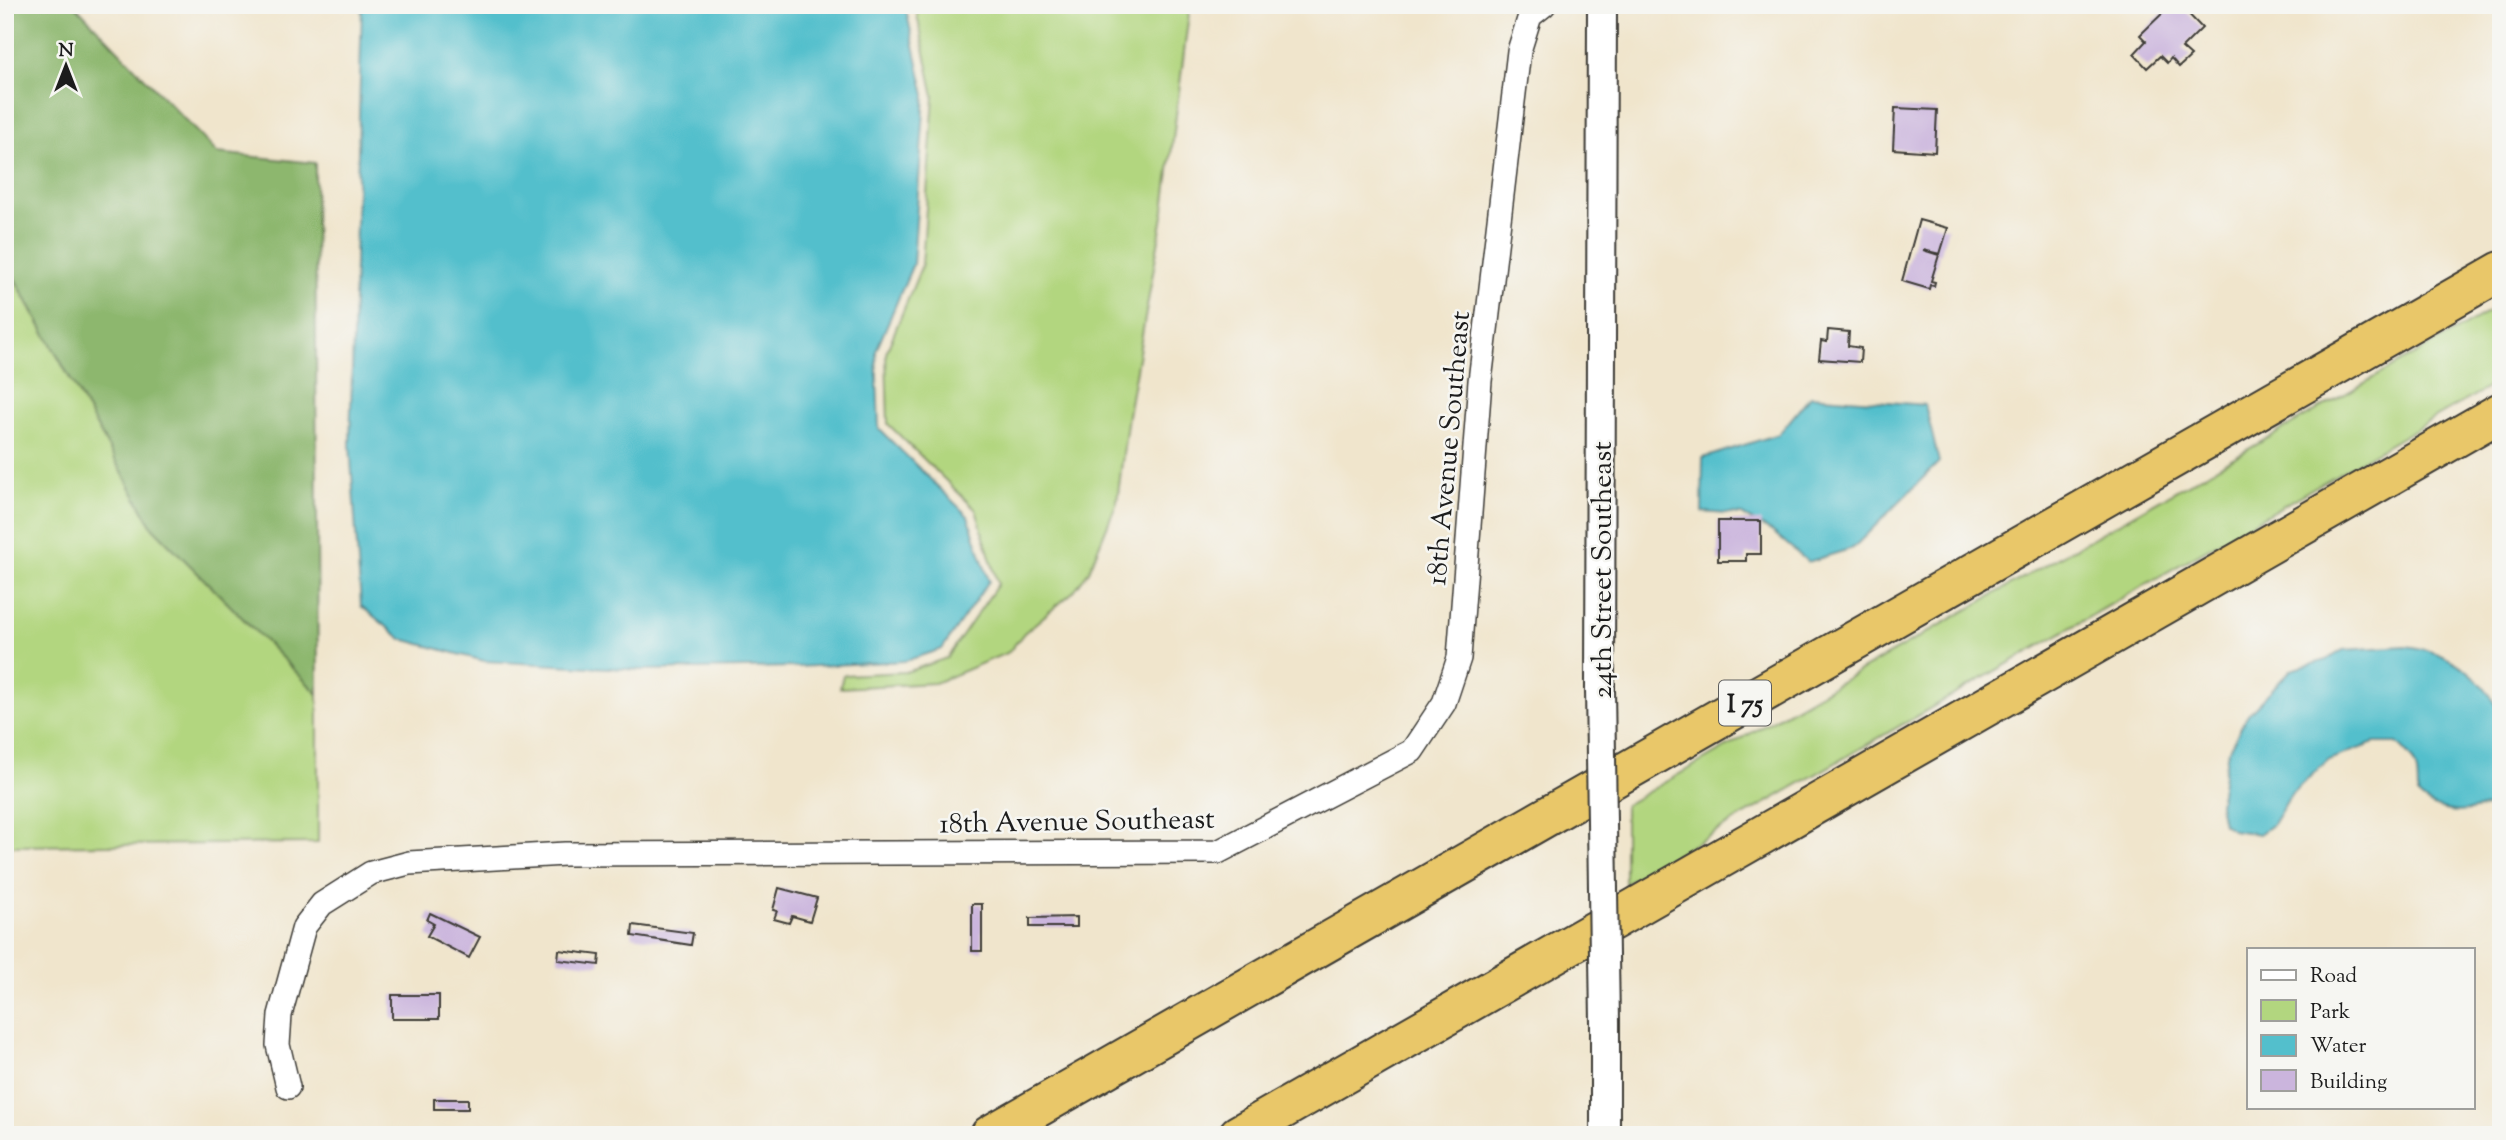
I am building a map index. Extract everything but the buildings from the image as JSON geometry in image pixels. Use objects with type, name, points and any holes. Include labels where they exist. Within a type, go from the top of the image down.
[{"type":"highway","name":"I 75","points":[[990,1135],[2501,271]]},
{"type":"highway","points":[[1238,1135],[2501,412]]},
{"type":"street","name":"18th Avenue Southeast","points":[[288,1087],[278,1045],[281,1014],[304,927],[322,904],[371,873],[409,863],[565,854],[1218,852],[1412,751],[1444,703],[1459,658],[1480,381],[1519,51],[1531,16],[1544,5]]},
{"type":"street","name":"24th Street Southeast","points":[[1602,5],[1600,689],[1605,1135]]},
{"type":"green space","points":[[5,5],[75,5],[217,153],[315,163],[318,694],[153,528],[5,261]]},
{"type":"green space","points":[[915,5],[1190,5],[1164,210],[1128,415],[1117,502],[1089,571],[1073,592],[1024,633],[1009,652],[935,683],[840,688],[843,675],[906,672],[947,658],[998,584],[976,510],[888,424],[886,353],[922,265],[934,96]]},
{"type":"green space","points":[[5,262],[153,528],[318,694],[318,843],[5,846]]},
{"type":"green space","points":[[2501,305],[2501,380],[1625,884],[1625,805]]},
{"type":"water","points":[[362,5],[905,5],[925,95],[913,264],[876,351],[879,429],[968,516],[989,581],[942,649],[905,661],[797,667],[643,670],[484,661],[402,639],[361,606],[350,445]]},
{"type":"water","points":[[1810,396],[1925,405],[1939,462],[1853,548],[1808,562],[1773,532],[1742,515],[1702,512],[1703,458],[1779,434]]},
{"type":"water","points":[[2406,646],[2436,654],[2462,667],[2474,676],[2493,700],[2501,714],[2501,801],[2469,811],[2458,812],[2437,807],[2418,795],[2415,766],[2404,750],[2397,743],[2374,743],[2328,760],[2292,793],[2273,824],[2259,834],[2233,830],[2223,824],[2219,804],[2228,751],[2248,714],[2291,670],[2327,660],[2343,650]]}]
